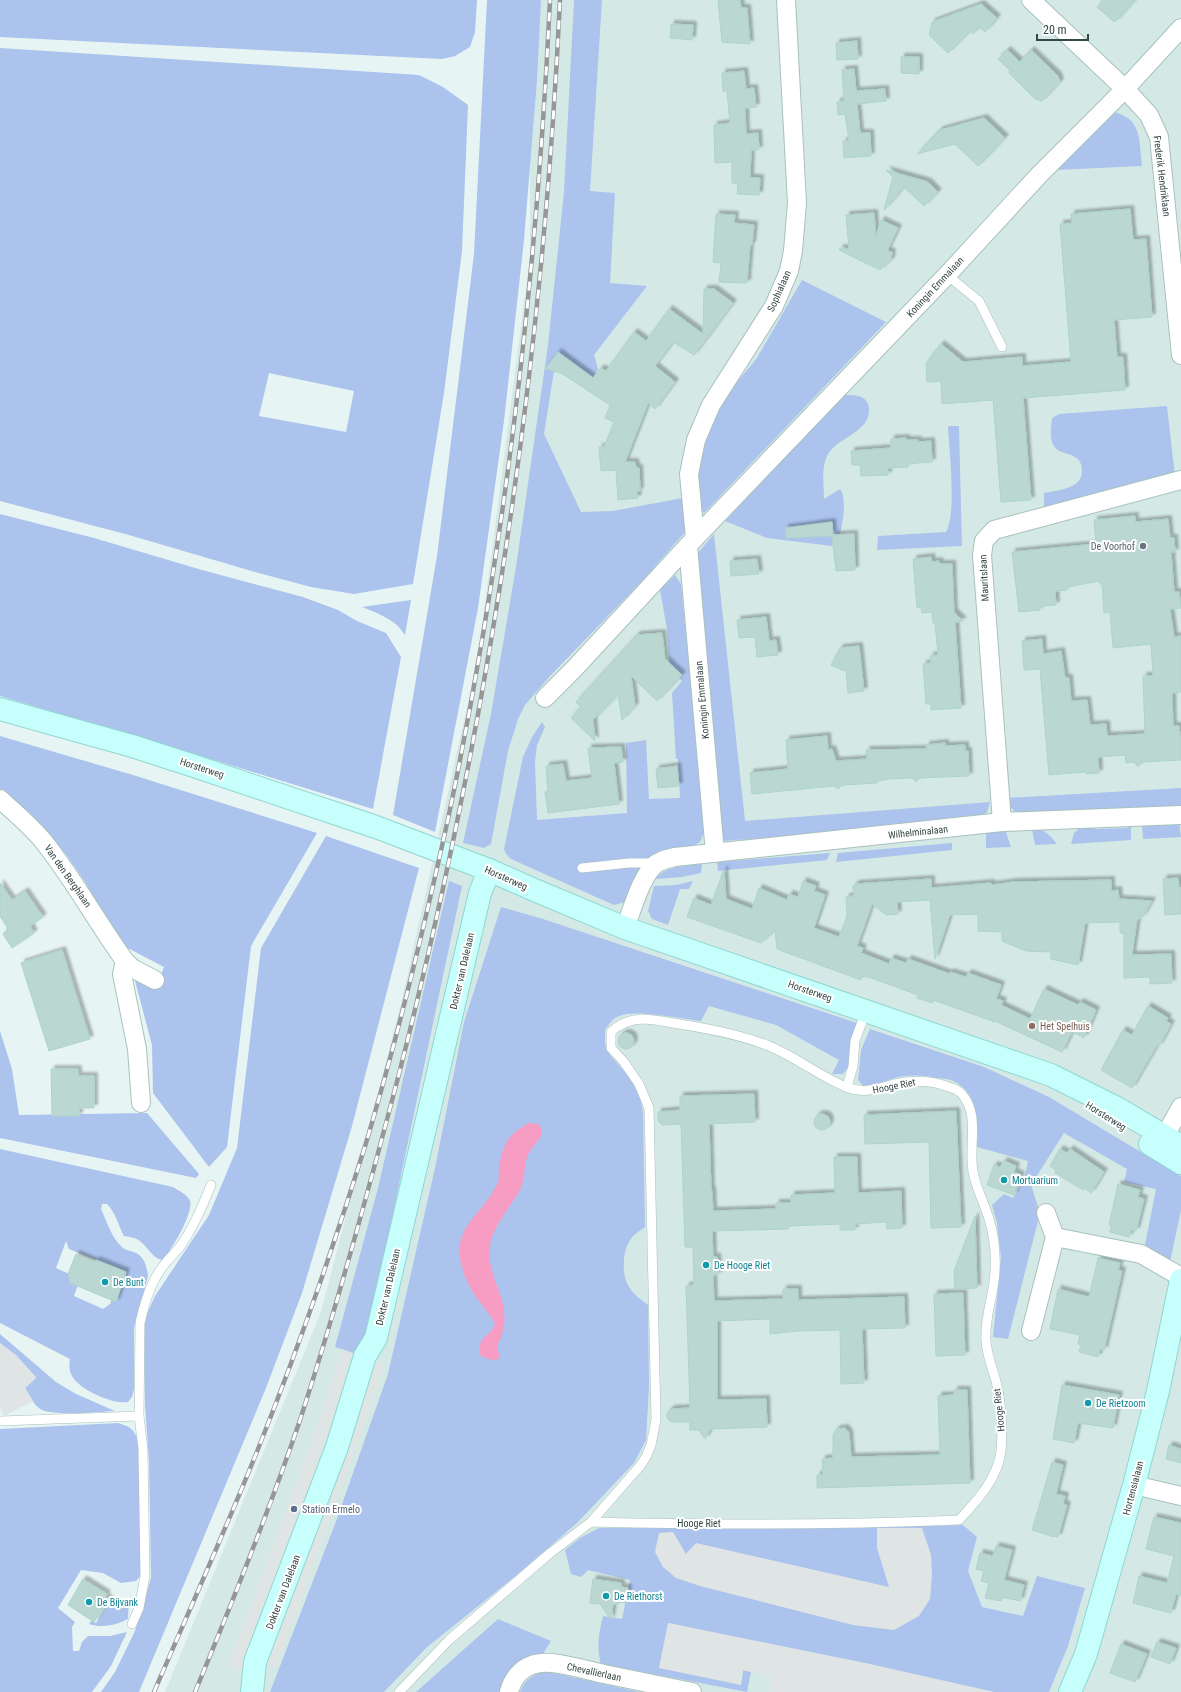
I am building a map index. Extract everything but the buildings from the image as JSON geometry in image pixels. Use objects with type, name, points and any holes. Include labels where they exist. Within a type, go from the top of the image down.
[{"type":"street","name":"Sophialaan","points":[[691,542],[689,474],[696,440],[711,405],[774,306],[789,271],[793,251],[797,203],[786,0]]},
{"type":"street","name":"Frederik Hendriklaan","points":[[1031,0],[1125,89],[1149,115],[1159,137],[1181,355]]},
{"type":"street","name":"Koningin Emmalaan","points":[[545,698],[574,669],[691,542],[947,275],[1040,174],[1125,89],[1181,28]]},
{"type":"street","name":"Mauritslaan","points":[[1002,822],[982,555],[984,541],[994,530],[1181,480]]},
{"type":"street","name":"Koningin Emmalaan","points":[[691,542],[715,853]]},
{"type":"street","name":"Horsterweg","points":[[0,709],[124,744],[191,765],[376,827],[489,870],[625,928],[1051,1075],[1118,1108],[1168,1143],[1181,1164]]},
{"type":"street","name":"Van den Berghlaan","points":[[0,799],[20,816],[43,841],[70,877],[125,961],[132,968],[155,980]]},
{"type":"street","name":"Wilhelminalaan","points":[[657,863],[675,857],[1002,822],[1181,815]]},
{"type":"street","points":[[625,928],[643,883],[650,870],[657,863]]},
{"type":"street","name":"Dokter van Dalelaan","points":[[252,1692],[255,1662],[337,1447],[365,1356],[376,1338],[480,893],[489,870]]},
{"type":"street","points":[[125,961],[122,974],[138,1049],[141,1103]]},
{"type":"street","points":[[1168,1143],[1181,1107]]},
{"type":"street","points":[[1031,1331],[1055,1237],[1046,1213]]},
{"type":"street","points":[[1055,1237],[1140,1254],[1181,1277]]},
{"type":"street","name":"Hortensialaan","points":[[1070,1692],[1086,1654],[1134,1484],[1158,1391],[1181,1280]]},
{"type":"street","points":[[1134,1484],[1181,1496]]},
{"type":"street","name":"Chevallierlaan","points":[[509,1692],[515,1678],[522,1670],[530,1665],[539,1663],[558,1664],[692,1692]]},
{"type":"lane","points":[[947,275],[979,301],[1002,348]]},
{"type":"lane","name":"Wilhelminalaan","points":[[582,868],[629,863],[657,863]]},
{"type":"lane","points":[[847,1087],[853,1066],[855,1041],[866,1011]]},
{"type":"lane","name":"Hooge Riet","points":[[399,1692],[449,1640],[548,1554],[591,1522],[640,1466],[652,1445],[656,1420],[649,1108],[639,1084],[624,1062],[612,1048],[611,1032],[617,1026],[629,1021],[650,1019],[699,1027],[769,1046],[795,1058],[847,1087],[866,1091],[881,1089],[894,1084],[917,1081],[939,1083],[958,1090],[968,1101],[972,1116],[972,1162],[976,1185],[990,1222],[994,1246],[995,1272],[988,1309],[986,1341],[990,1364],[996,1383],[1002,1428],[1001,1453],[995,1470],[980,1498],[959,1520],[888,1523],[591,1522]]},
{"type":"lane","points":[[132,1624],[138,1608],[145,1576],[143,1449],[139,1416],[140,1323],[143,1309],[155,1279],[161,1269],[179,1248],[196,1219],[211,1185]]},
{"type":"lane","points":[[0,1421],[139,1416]]},
{"type":"shaded area","points":[[0,0],[477,0],[475,32],[470,47],[455,56],[442,59],[0,37]]},
{"type":"shaded area","points":[[487,0],[541,0],[537,80],[524,240],[504,421],[478,608],[435,832],[393,815],[437,556],[474,254]]},
{"type":"shaded area","points":[[530,0],[1181,0],[1181,1692],[165,1692],[321,1312],[401,1004],[478,657],[530,257]]},
{"type":"shaded area","points":[[574,0],[602,0],[590,191],[615,193],[610,283],[647,286],[594,355],[598,369],[593,377],[557,352],[544,434],[581,512],[613,511],[683,498],[686,531],[642,581],[551,675],[525,705],[518,719],[508,751],[491,844],[484,848],[463,843],[491,714],[516,567],[548,345],[564,192]]},
{"type":"shaded area","points":[[0,48],[419,75],[443,87],[468,105],[462,251],[444,393],[413,584],[354,594],[311,587],[129,535],[0,501]],"holes":[[[269,373],[354,391],[346,432],[259,416]]]},
{"type":"shaded area","points":[[1113,112],[1123,115],[1135,125],[1138,132],[1142,166],[1056,170]]},
{"type":"shaded area","points":[[802,280],[886,322],[704,513],[699,507],[697,477],[703,442],[717,411],[737,382],[757,358]]},
{"type":"shaded area","points":[[844,395],[864,398],[868,404],[869,413],[866,421],[861,427],[832,449],[825,461],[823,471],[824,499],[840,489],[844,505],[843,519],[838,539],[832,546],[767,538],[725,521]]},
{"type":"shaded area","points":[[1167,406],[1175,476],[1044,509],[1044,493],[1069,488],[1074,485],[1081,476],[1082,470],[1082,466],[1077,458],[1056,449],[1052,443],[1052,418],[1059,414]]},
{"type":"shaded area","points":[[948,426],[959,426],[962,546],[877,550],[878,536],[946,532],[951,511],[952,496]]},
{"type":"shaded area","points":[[0,514],[94,538],[202,570],[303,597],[338,610],[357,621],[386,633],[401,657],[373,809],[0,696]]},
{"type":"shaded area","points":[[714,534],[745,821],[990,802],[987,812],[974,822],[724,841],[721,830],[696,555]]},
{"type":"shaded area","points":[[675,575],[681,584],[705,830],[700,842],[693,846],[683,847],[649,862],[638,871],[629,901],[614,905],[511,859],[506,854],[504,849],[523,757],[532,737],[542,722],[545,727],[537,745],[535,762],[537,820],[627,813],[626,743],[646,740],[649,799],[680,798],[672,693],[682,681],[670,670],[667,629],[660,590]]},
{"type":"shaded area","points":[[411,600],[405,635],[401,629],[391,621],[362,607]]},
{"type":"shaded area","points":[[0,736],[133,775],[317,833],[251,946],[227,1147],[209,1167],[153,1093],[152,1045],[134,977],[156,987],[164,967],[122,945],[85,882],[68,857],[51,836],[28,812],[0,790]]},
{"type":"shaded area","points":[[1181,788],[1181,808],[1016,813],[1005,801],[1005,798]]},
{"type":"shaded area","points":[[1179,822],[1181,837],[1143,839],[1142,823]]},
{"type":"shaded area","points":[[1131,824],[1131,840],[1071,844],[1074,833],[1081,827],[1091,826],[1096,829],[1127,828]]},
{"type":"shaded area","points":[[1032,829],[1043,831],[1057,844],[1035,845]]},
{"type":"shaded area","points":[[986,832],[1006,832],[1011,847],[986,848]]},
{"type":"shaded area","points":[[326,836],[419,868],[352,1126],[302,1293],[266,1388],[139,1692],[101,1692],[115,1672],[135,1631],[151,1578],[149,1461],[145,1406],[144,1333],[146,1316],[155,1296],[209,1215],[237,1148],[261,948]]},
{"type":"shaded area","points":[[952,843],[952,850],[836,862],[838,853]]},
{"type":"shaded area","points":[[830,853],[827,860],[718,871],[717,862]]},
{"type":"shaded area","points":[[702,864],[701,873],[682,877],[655,879],[665,871],[677,867]]},
{"type":"shaded area","points":[[449,881],[462,886],[366,1341],[356,1354],[335,1347],[378,1188]]},
{"type":"shaded area","points":[[693,881],[689,889],[680,889],[668,925],[652,919],[648,911],[654,886],[676,885]]},
{"type":"shaded area","points":[[501,907],[543,919],[857,1023],[851,1043],[849,1066],[843,1074],[832,1074],[839,1060],[776,1025],[709,1006],[701,1021],[669,1016],[632,1014],[622,1015],[612,1021],[605,1030],[605,1044],[610,1055],[631,1079],[640,1097],[643,1113],[645,1227],[631,1239],[628,1244],[624,1259],[624,1274],[628,1286],[636,1296],[648,1305],[649,1386],[646,1440],[634,1463],[577,1523],[518,1574],[426,1648],[384,1692],[270,1692],[335,1524],[388,1374],[435,1168],[464,1022]]},
{"type":"shaded area","points":[[870,1029],[984,1067],[1049,1097],[1181,1176],[1181,1210],[1170,1262],[1144,1250],[1156,1189],[1124,1182],[1127,1169],[1064,1133],[1031,1185],[1040,1213],[1008,1339],[993,1337],[1001,1258],[997,1223],[992,1205],[1004,1194],[1013,1198],[1024,1180],[1028,1161],[977,1147],[977,1118],[972,1100],[960,1085],[951,1080],[922,1076],[909,1076],[899,1077],[878,1084],[863,1086],[858,1080],[861,1050]]},
{"type":"shaded area","points":[[0,1031],[12,1069],[19,1115],[147,1113],[199,1174],[196,1178],[0,1138]]},
{"type":"shaded area","points":[[528,1123],[538,1124],[542,1132],[541,1136],[527,1157],[523,1182],[520,1190],[497,1226],[490,1247],[490,1261],[502,1301],[504,1315],[503,1330],[497,1346],[500,1358],[490,1360],[480,1355],[480,1348],[482,1340],[495,1325],[465,1277],[460,1253],[461,1241],[464,1231],[484,1205],[497,1184],[501,1158],[505,1145],[515,1132]]},
{"type":"shaded area","points":[[0,1149],[173,1187],[187,1196],[190,1201],[189,1214],[176,1241],[162,1260],[155,1257],[143,1243],[133,1238],[124,1236],[115,1215],[107,1204],[102,1204],[101,1209],[116,1240],[123,1248],[136,1253],[142,1258],[148,1276],[134,1328],[134,1389],[132,1397],[128,1402],[114,1401],[96,1395],[75,1380],[69,1367],[70,1359],[0,1323]],"holes":[[[66,1241],[69,1249],[123,1271],[110,1304],[103,1309],[74,1296],[80,1279],[56,1268]]]},
{"type":"shaded area","points":[[425,1175],[390,1340],[385,1339]]},
{"type":"shaded area","points":[[0,1334],[56,1382],[76,1394],[115,1411],[56,1413],[48,1412],[39,1408],[25,1388],[36,1378],[0,1343]]},
{"type":"shaded area","points":[[0,1343],[16,1355],[36,1377],[25,1388],[33,1401],[4,1416],[0,1408]]},
{"type":"shaded area","name":"Station Ermelo","points":[[341,1349],[353,1353],[301,1511],[244,1660],[243,1672],[228,1667],[320,1419]]},
{"type":"shaded area","points":[[373,1361],[384,1364],[367,1417],[276,1668],[265,1664]]},
{"type":"shaded area","points":[[118,1423],[131,1428],[138,1440],[141,1575],[136,1581],[121,1583],[103,1573],[81,1570],[58,1608],[75,1622],[72,1627],[73,1651],[79,1651],[82,1642],[88,1636],[110,1636],[127,1632],[111,1666],[92,1692],[0,1692],[0,1429]]},
{"type":"shaded area","points":[[963,1525],[977,1537],[968,1571],[982,1607],[1023,1616],[1037,1576],[1085,1588],[1068,1646],[1049,1692],[994,1692],[668,1623],[741,1684],[743,1670],[751,1672],[747,1692],[601,1664],[598,1646],[603,1616],[622,1619],[630,1580],[588,1570],[581,1577],[571,1574],[565,1550],[580,1538],[599,1528]]},
{"type":"shaded area","points":[[877,1528],[922,1528],[931,1555],[932,1575],[930,1599],[919,1616],[894,1630],[853,1625],[700,1586],[676,1578],[663,1567],[655,1552],[659,1533],[673,1532],[686,1554],[696,1543],[889,1587],[877,1548]]},
{"type":"shaded area","points":[[112,1597],[129,1599],[128,1619],[108,1626],[89,1624],[91,1621],[96,1623]]},
{"type":"shaded area","points":[[498,1619],[551,1641],[543,1654],[515,1664],[503,1680],[500,1692],[416,1692]]},
{"type":"shaded area","points":[[668,1623],[870,1664],[994,1692],[769,1692],[772,1677],[743,1670],[741,1685],[659,1668]]},
{"type":"shaded area","points":[[542,1672],[554,1673],[639,1692],[520,1692],[528,1679]]},
{"type":"railway","points":[[154,1692],[220,1541],[258,1449],[315,1297],[354,1182],[378,1103],[430,901],[468,718],[486,616],[516,411],[537,206],[550,0]]},
{"type":"railway","points":[[195,1692],[262,1525],[299,1423],[313,1379],[352,1248],[400,1070],[432,938],[461,805],[486,672],[526,405],[552,136],[560,0]]},
{"type":"place","name":"De Voorhof","points":[[1143,546]]},
{"type":"place","name":"Het Spelhuis","points":[[1032,1026]]},
{"type":"place","name":"Mortuarium","points":[[1004,1180]]},
{"type":"place","name":"De Hooge Riet","points":[[706,1265]]},
{"type":"place","name":"De Bunt","points":[[105,1282]]},
{"type":"place","name":"De Rietzoom","points":[[1088,1403]]},
{"type":"place","name":"Station Ermelo","points":[[294,1509]]},
{"type":"place","name":"De Riethorst","points":[[606,1596]]},
{"type":"place","name":"De Bijvank","points":[[89,1602]]}]
